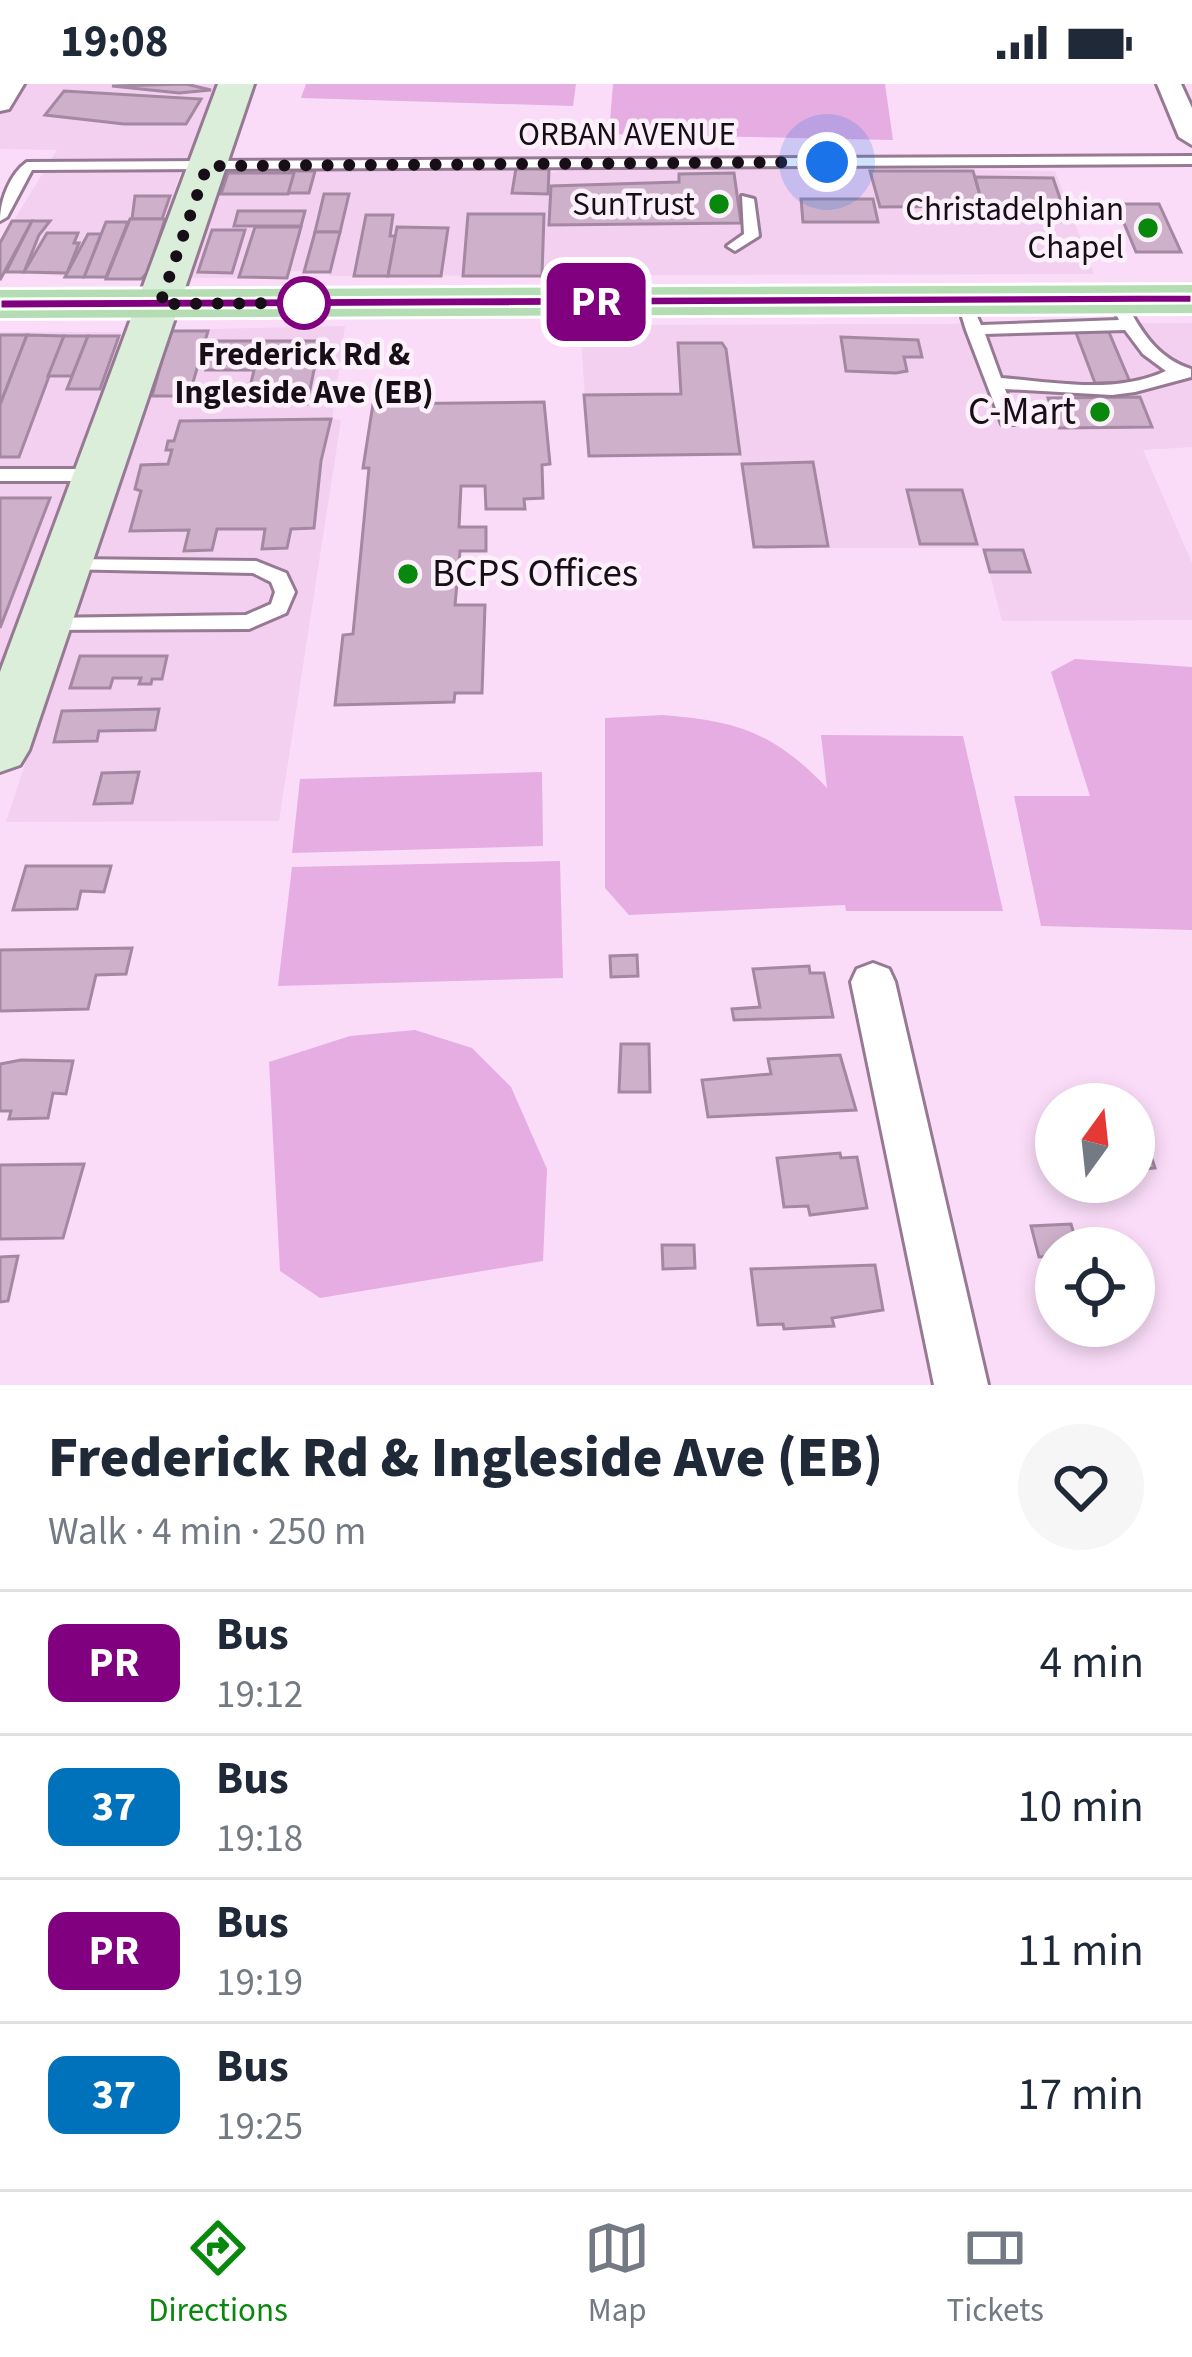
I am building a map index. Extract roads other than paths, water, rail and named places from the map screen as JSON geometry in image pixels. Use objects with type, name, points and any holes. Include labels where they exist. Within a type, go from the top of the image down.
[{"type":"main road","points":[[0,750],[236,84]]},
{"type":"main road","points":[[0,304],[969,315],[1124,312],[1192,299]]},
{"type":"street","points":[[0,104],[11,84]]},
{"type":"street","points":[[1169,84],[1192,137]]},
{"type":"street","points":[[873,982],[961,1385]]},
{"type":"lane","name":"ORBAN AVENUE","points":[[0,217],[27,166],[1192,160]]},
{"type":"lane","points":[[735,246],[752,236],[747,199]]},
{"type":"lane","points":[[994,382],[1125,389],[1158,384],[1185,373],[1124,312]]},
{"type":"lane","points":[[969,315],[1008,420]]},
{"type":"lane","points":[[0,476],[99,476]]},
{"type":"lane","points":[[45,625],[249,622],[279,608],[285,592],[279,578],[256,567],[67,565]]},
{"type":"place","name":"SunTrust","points":[[719,204]]},
{"type":"place","name":"Christadelphian Chapel","points":[[1148,228]]},
{"type":"place","name":"Frederick Rd & Ingleside Ave (EB)","points":[[304,303]]},
{"type":"place","name":"C-Mart","points":[[1100,412]]},
{"type":"place","name":"BCPS Offices","points":[[408,574]]}]
